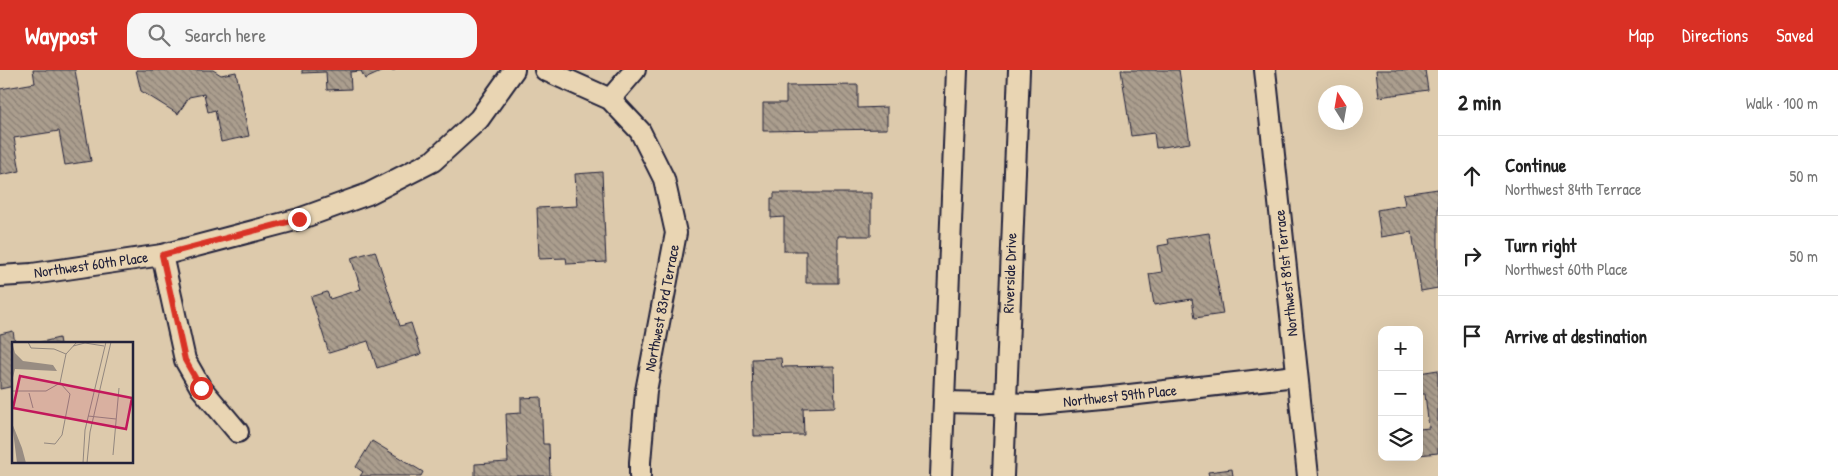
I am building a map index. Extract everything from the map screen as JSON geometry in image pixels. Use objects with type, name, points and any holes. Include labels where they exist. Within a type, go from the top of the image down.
[{"type":"street","name":"Northwest 60th Place","points":[[0,276],[32,274],[162,255],[299,219],[368,194],[433,161],[480,119],[514,70]]},
{"type":"street","name":"Northwest 83rd Terrace","points":[[545,70],[610,99],[640,131],[664,179],[676,233],[646,391],[640,476]]},
{"type":"street","points":[[610,99],[635,70]]},
{"type":"street","points":[[941,476],[956,70]]},
{"type":"street","name":"Riverside Drive","points":[[1003,476],[1019,70]]},
{"type":"street","name":"Northwest 81st Terrace","points":[[1265,70],[1308,476]]},
{"type":"street","points":[[162,255],[185,360],[201,388],[238,432]]},
{"type":"street","name":"Northwest 59th Place","points":[[944,402],[1005,405],[1037,404],[1296,376]]},
{"type":"building","points":[[33,70],[75,70],[91,161],[65,165],[59,131],[14,138],[20,171],[0,175],[0,89],[35,83]]},
{"type":"building","points":[[136,70],[213,70],[221,75],[236,72],[249,136],[221,142],[215,110],[208,112],[204,94],[189,97],[178,114],[141,91]]},
{"type":"building","points":[[302,70],[385,70],[365,79],[361,71],[350,72],[351,89],[327,90],[326,72],[302,73]]},
{"type":"building","points":[[1121,70],[1179,70],[1190,143],[1156,148],[1154,133],[1131,136]]},
{"type":"building","points":[[1376,70],[1425,70],[1428,90],[1379,97]]},
{"type":"building","points":[[858,85],[858,108],[887,107],[887,129],[763,131],[763,103],[786,103],[786,86]]},
{"type":"building","points":[[602,172],[606,262],[567,264],[566,258],[539,259],[537,208],[577,206],[575,174]]},
{"type":"building","points":[[1438,189],[1438,288],[1421,291],[1412,232],[1381,237],[1377,210],[1405,205],[1403,194]]},
{"type":"building","points":[[774,193],[871,193],[871,236],[838,236],[838,283],[806,283],[806,251],[784,251],[784,217],[771,218],[771,198],[774,198]]},
{"type":"building","points":[[1209,233],[1223,314],[1195,318],[1192,299],[1154,305],[1149,274],[1162,272],[1158,246],[1169,244],[1168,239]]},
{"type":"building","points":[[375,251],[400,326],[411,323],[421,354],[377,368],[368,341],[329,353],[311,297],[327,292],[330,299],[361,289],[351,258]]},
{"type":"building","points":[[13,331],[15,342],[12,342],[12,386],[0,389],[0,334]]},
{"type":"building","points":[[59,338],[60,342],[42,342]]},
{"type":"building","points":[[781,358],[782,367],[834,366],[835,407],[803,408],[804,435],[754,436],[752,359]]},
{"type":"building","points":[[1438,370],[1438,453],[1423,455],[1423,429],[1429,428],[1425,394],[1423,394],[1423,372]]},
{"type":"building","points":[[541,397],[543,444],[549,444],[550,476],[475,476],[475,464],[508,462],[506,414],[521,413],[521,398]]},
{"type":"building","points":[[372,441],[423,472],[421,476],[360,476],[363,472],[356,467]]},
{"type":"building","points":[[1232,469],[1233,476],[1209,476],[1208,472]]},
{"type":"route","points":[[201,388],[185,360],[162,255],[299,219]]}]
